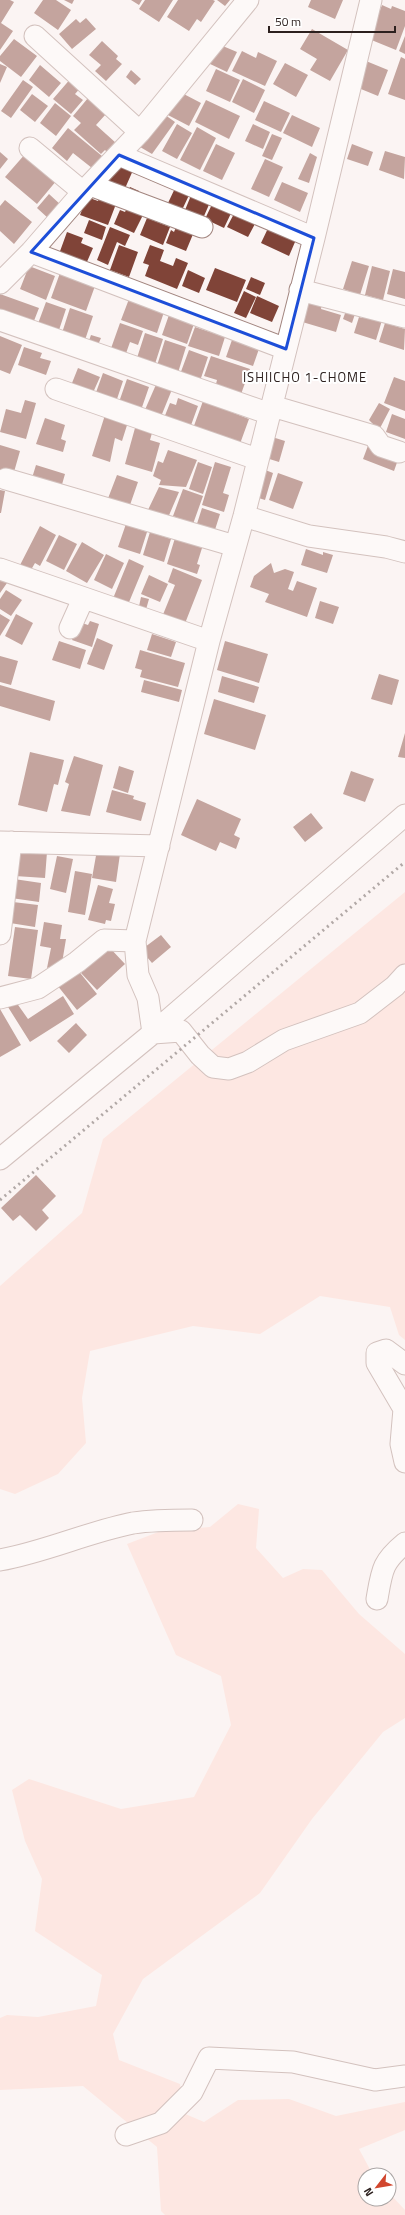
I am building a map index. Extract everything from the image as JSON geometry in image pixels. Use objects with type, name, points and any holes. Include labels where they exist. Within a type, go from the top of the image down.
[{"type":"street","points":[[0,283],[31,252],[86,188],[140,132],[248,0]]},
{"type":"street","points":[[153,1033],[148,998],[138,975],[135,941],[209,641],[244,516],[257,459],[271,410],[371,0]]},
{"type":"street","points":[[35,36],[140,132]]},
{"type":"street","points":[[30,148],[86,188],[202,227]]},
{"type":"street","points":[[119,155],[314,238]]},
{"type":"street","points":[[31,252],[286,349]]},
{"type":"street","points":[[300,290],[405,317]]},
{"type":"street","points":[[0,320],[271,410],[374,436],[381,446],[399,452]]},
{"type":"street","points":[[56,389],[257,459]]},
{"type":"street","points":[[6,479],[235,546]]},
{"type":"street","points":[[244,516],[309,536],[386,547],[405,552]]},
{"type":"street","points":[[0,569],[83,599],[209,641]]},
{"type":"street","points":[[70,628],[83,599]]},
{"type":"street","points":[[0,1159],[153,1033],[405,814]]},
{"type":"street","points":[[0,934],[6,842],[159,846]]},
{"type":"street","points":[[0,998],[38,988],[76,962],[104,940],[135,941]]},
{"type":"street","points":[[153,1033],[181,1031],[200,1055],[213,1067],[229,1069],[248,1062],[284,1040],[360,1013],[395,986],[405,975]]},
{"type":"street","points":[[405,1364],[386,1350],[377,1354],[377,1363],[404,1410],[401,1444],[405,1462]]},
{"type":"street","points":[[0,1560],[20,1557],[133,1524],[161,1520],[192,1520]]},
{"type":"street","points":[[377,1599],[381,1574],[389,1556],[405,1543]]},
{"type":"street","points":[[126,2135],[161,2123],[192,2092],[209,2058],[293,2062],[374,2080],[405,2076]]},
{"type":"highlighted area","points":[[119,155],[314,238],[286,349],[31,252]]},
{"type":"shaded area","points":[[405,892],[405,1340],[399,1335],[390,1307],[320,1296],[260,1334],[193,1326],[90,1351],[82,1398],[86,1443],[58,1474],[15,1494],[0,1489],[0,1286],[82,1213],[103,1139]]},
{"type":"shaded area","points":[[238,1504],[259,1509],[256,1548],[283,1578],[303,1569],[322,1570],[359,1614],[405,1654],[405,1718],[383,1732],[312,1819],[260,1893],[143,1979],[113,2034],[119,2060],[180,2084],[183,2113],[204,2122],[238,2100],[289,2099],[336,2116],[405,2102],[405,2130],[359,2149],[369,2167],[357,2167],[357,2207],[397,2207],[397,2202],[405,2210],[405,2215],[165,2215],[161,2211],[157,2147],[83,2086],[0,2090],[0,2018],[7,2015],[38,2017],[96,2006],[102,1975],[35,1931],[42,1879],[25,1841],[12,1790],[29,1779],[121,1809],[194,1797],[231,1725],[221,1676],[176,1655],[127,1544],[161,1531],[210,1527]]},
{"type":"building","points":[[0,0],[10,0],[14,2],[1,23],[13,31],[0,50]]},
{"type":"building","points":[[43,0],[56,0],[71,10],[58,30],[34,13]]},
{"type":"building","points":[[64,0],[74,0],[72,4]]},
{"type":"building","points":[[131,0],[142,0],[139,5]]},
{"type":"building","points":[[145,0],[173,0],[159,22],[139,9]]},
{"type":"building","points":[[178,0],[215,1],[201,22],[197,19],[189,31],[167,17]]},
{"type":"building","points":[[217,0],[230,0],[225,6]]},
{"type":"building","points":[[311,0],[343,0],[335,19],[308,7]]},
{"type":"building","points":[[382,5],[391,9],[392,6],[405,11],[405,26],[396,50],[369,39]]},
{"type":"building","points":[[86,18],[96,29],[72,49],[59,34],[76,19],[80,23]]},
{"type":"building","points":[[312,29],[348,50],[330,81],[310,70],[317,59],[300,49]]},
{"type":"building","points":[[405,36],[405,54],[399,51]]},
{"type":"building","points":[[14,39],[37,56],[21,77],[0,61],[0,56]]},
{"type":"building","points":[[102,41],[118,56],[116,59],[122,64],[106,81],[95,71],[101,65],[89,55]]},
{"type":"building","points":[[218,44],[237,52],[227,72],[208,63]]},
{"type":"building","points":[[242,51],[256,58],[258,52],[277,61],[265,86],[232,71]]},
{"type":"building","points":[[401,57],[405,59],[405,100],[388,94]]},
{"type":"building","points":[[366,61],[388,70],[378,96],[356,87]]},
{"type":"building","points":[[285,63],[308,75],[296,97],[273,84]]},
{"type":"building","points":[[0,64],[7,67],[0,83]]},
{"type":"building","points":[[40,65],[61,83],[49,97],[29,80]]},
{"type":"building","points":[[216,69],[240,80],[230,102],[206,91]]},
{"type":"building","points":[[131,70],[141,79],[135,85],[126,77]]},
{"type":"building","points":[[72,77],[83,85],[75,94],[83,100],[71,114],[53,99]]},
{"type":"building","points":[[243,79],[265,90],[254,113],[232,102]]},
{"type":"building","points":[[23,80],[33,87],[11,118],[1,111]]},
{"type":"building","points":[[178,91],[201,103],[189,126],[166,114]]},
{"type":"building","points":[[32,94],[48,106],[35,122],[20,110]]},
{"type":"building","points":[[88,98],[106,114],[96,125],[116,143],[108,153],[105,150],[101,154],[74,130],[81,123],[73,116]]},
{"type":"building","points":[[206,100],[240,116],[229,139],[195,122]]},
{"type":"building","points":[[264,101],[290,113],[281,132],[255,120]]},
{"type":"building","points":[[55,103],[71,116],[56,136],[40,123]]},
{"type":"building","points":[[161,112],[175,122],[152,154],[135,144]]},
{"type":"building","points":[[292,115],[320,128],[312,147],[283,133]]},
{"type":"building","points":[[177,124],[192,133],[177,159],[162,151]]},
{"type":"building","points":[[253,124],[270,132],[263,149],[245,141]]},
{"type":"building","points":[[197,127],[216,138],[200,170],[180,160]]},
{"type":"building","points":[[68,128],[102,156],[92,168],[73,153],[67,161],[52,148]]},
{"type":"building","points":[[272,134],[282,138],[272,160],[262,156]]},
{"type":"building","points":[[216,144],[235,153],[222,180],[203,171]]},
{"type":"building","points":[[352,144],[373,152],[368,166],[347,159]]},
{"type":"building","points":[[385,151],[405,157],[404,179],[379,170]]},
{"type":"building","points":[[0,152],[8,159],[0,169]]},
{"type":"building","points":[[26,153],[57,180],[37,204],[5,177]]},
{"type":"building","points":[[310,153],[317,157],[309,183],[298,179]]},
{"type":"building","points":[[265,159],[283,167],[269,197],[251,189]]},
{"type":"building","points":[[119,161],[134,168],[123,193],[104,184]]},
{"type":"building","points":[[282,182],[308,193],[300,212],[274,200]]},
{"type":"building","points":[[177,184],[191,191],[182,210],[168,203]]},
{"type":"building","points":[[130,187],[139,191],[137,197],[127,193]]},
{"type":"building","points":[[192,193],[211,200],[201,223],[183,215]]},
{"type":"building","points":[[49,194],[61,205],[49,219],[37,208]]},
{"type":"building","points":[[87,197],[98,201],[99,198],[116,204],[108,225],[80,215]]},
{"type":"building","points":[[215,198],[234,207],[224,228],[205,219]]},
{"type":"building","points":[[5,200],[32,222],[14,244],[0,231],[0,206]]},
{"type":"building","points":[[127,208],[143,215],[134,233],[114,224],[120,210],[125,212]]},
{"type":"building","points":[[237,208],[256,222],[248,237],[227,227]]},
{"type":"building","points":[[147,218],[170,227],[163,245],[140,235]]},
{"type":"building","points":[[89,220],[106,227],[102,240],[84,233]]},
{"type":"building","points":[[179,220],[196,227],[186,251],[166,243],[171,230],[174,232]]},
{"type":"building","points":[[271,222],[298,235],[289,256],[261,243]]},
{"type":"building","points":[[110,227],[130,235],[125,246],[117,242],[108,265],[97,260]]},
{"type":"building","points":[[67,232],[83,238],[81,243],[93,248],[86,264],[59,254]]},
{"type":"building","points":[[119,245],[138,252],[129,277],[110,270]]},
{"type":"building","points":[[150,245],[164,250],[160,261],[173,266],[176,258],[188,263],[177,289],[145,276],[149,265],[143,263]]},
{"type":"building","points":[[352,261],[369,266],[360,295],[343,289]]},
{"type":"building","points":[[29,266],[55,276],[46,300],[20,289]]},
{"type":"building","points":[[372,266],[390,271],[383,300],[365,295]]},
{"type":"building","points":[[215,268],[246,280],[237,302],[206,290]]},
{"type":"building","points":[[393,269],[405,272],[405,299],[387,294]]},
{"type":"building","points":[[188,270],[205,278],[199,293],[182,286]]},
{"type":"building","points":[[60,273],[95,286],[86,311],[51,298]]},
{"type":"building","points":[[251,277],[265,283],[260,295],[246,289]]},
{"type":"building","points":[[244,291],[256,297],[246,318],[234,313]]},
{"type":"building","points":[[0,294],[39,308],[30,331],[0,320]]},
{"type":"building","points":[[257,296],[279,306],[272,322],[250,313]]},
{"type":"building","points":[[306,298],[322,303],[321,309],[341,315],[336,332],[299,321]]},
{"type":"building","points":[[129,299],[164,312],[157,333],[121,320]]},
{"type":"building","points":[[46,302],[66,309],[57,336],[36,329]]},
{"type":"building","points":[[348,305],[357,308],[352,323],[343,319]]},
{"type":"building","points":[[70,308],[93,316],[85,340],[62,333]]},
{"type":"building","points":[[364,311],[383,317],[376,340],[354,333],[359,317],[362,318]]},
{"type":"building","points":[[170,312],[195,321],[187,344],[162,335]]},
{"type":"building","points":[[120,323],[143,331],[138,345],[130,342],[124,359],[109,354]]},
{"type":"building","points":[[385,323],[405,329],[404,350],[379,342]]},
{"type":"building","points":[[195,327],[225,337],[219,356],[188,346]]},
{"type":"building","points":[[145,333],[163,339],[154,367],[136,361]]},
{"type":"building","points":[[91,335],[101,338],[95,352],[86,349]]},
{"type":"building","points":[[0,336],[22,345],[10,374],[0,370]]},
{"type":"building","points":[[233,337],[260,346],[253,366],[226,357]]},
{"type":"building","points":[[165,340],[186,347],[176,379],[155,372]]},
{"type":"building","points":[[24,347],[42,353],[40,358],[51,361],[46,375],[18,365]]},
{"type":"building","points":[[189,350],[208,357],[199,384],[179,377]]},
{"type":"building","points":[[211,356],[250,369],[240,397],[215,388],[217,380],[204,376]]},
{"type":"building","points":[[78,368],[100,377],[91,397],[70,388]]},
{"type":"building","points":[[103,373],[123,381],[115,405],[94,398]]},
{"type":"building","points":[[394,377],[405,381],[405,411],[384,403]]},
{"type":"building","points":[[127,379],[149,387],[140,413],[118,405]]},
{"type":"building","points":[[158,380],[173,387],[160,419],[144,412]]},
{"type":"building","points":[[178,398],[198,406],[190,428],[164,418],[170,403],[176,405]]},
{"type":"building","points":[[25,400],[36,403],[26,439],[0,432],[6,409],[21,413]]},
{"type":"building","points":[[203,401],[249,419],[237,452],[191,434]]},
{"type":"building","points":[[379,403],[390,409],[379,430],[369,420]]},
{"type":"building","points":[[392,414],[405,419],[405,439],[386,432]]},
{"type":"building","points":[[105,415],[128,422],[122,441],[115,438],[110,462],[92,456]]},
{"type":"building","points":[[45,418],[65,425],[61,439],[66,441],[63,452],[36,444]]},
{"type":"building","points":[[135,428],[152,433],[150,440],[160,443],[152,472],[125,464]]},
{"type":"building","points":[[269,436],[285,441],[279,462],[263,457]]},
{"type":"building","points":[[369,443],[400,454],[394,471],[363,459]]},
{"type":"building","points":[[0,445],[20,451],[14,472],[0,474]]},
{"type":"building","points":[[168,450],[197,460],[186,487],[159,485],[161,480],[153,476],[158,461],[163,463]]},
{"type":"building","points":[[198,462],[212,467],[203,494],[189,489]]},
{"type":"building","points":[[215,462],[231,467],[223,493],[229,495],[224,512],[202,505]]},
{"type":"building","points":[[36,465],[65,474],[61,488],[32,478]]},
{"type":"building","points":[[260,468],[273,473],[265,500],[252,496]]},
{"type":"building","points":[[278,473],[303,482],[293,509],[269,500]]},
{"type":"building","points":[[117,475],[138,482],[130,505],[107,501]]},
{"type":"building","points":[[159,487],[179,492],[167,520],[147,512]]},
{"type":"building","points":[[183,489],[203,496],[193,524],[173,516]]},
{"type":"building","points":[[0,490],[5,491],[1,513],[0,513]]},
{"type":"building","points":[[202,508],[220,514],[213,536],[195,530]]},
{"type":"building","points":[[127,521],[139,525],[138,529],[147,532],[140,554],[118,547]]},
{"type":"building","points":[[40,526],[56,535],[40,566],[35,563],[28,575],[18,569]]},
{"type":"building","points":[[150,532],[171,539],[164,562],[143,555]]},
{"type":"building","points":[[59,535],[77,544],[64,570],[46,561]]},
{"type":"building","points":[[175,538],[202,548],[197,564],[200,565],[197,574],[167,564]]},
{"type":"building","points":[[82,542],[104,555],[87,583],[66,571]]},
{"type":"building","points":[[306,549],[323,555],[323,552],[333,555],[327,573],[301,565]]},
{"type":"building","points":[[106,554],[124,563],[112,589],[94,580]]},
{"type":"building","points":[[129,559],[144,566],[127,607],[112,601]]},
{"type":"building","points":[[271,563],[274,573],[285,569],[294,572],[288,589],[293,591],[297,581],[317,588],[307,617],[265,602],[269,594],[250,587],[254,576]]},
{"type":"building","points":[[173,568],[202,580],[184,626],[162,617],[175,585],[168,582]]},
{"type":"building","points":[[149,575],[168,584],[160,602],[141,594]]},
{"type":"building","points":[[0,578],[7,583],[0,593]]},
{"type":"building","points":[[6,590],[22,600],[11,616],[0,609],[0,599]]},
{"type":"building","points":[[141,597],[149,599],[145,613],[138,611]]},
{"type":"building","points":[[320,601],[339,607],[333,624],[315,618]]},
{"type":"building","points":[[0,614],[10,620],[0,636]]},
{"type":"building","points":[[16,614],[33,623],[22,645],[5,636]]},
{"type":"building","points":[[90,621],[99,624],[92,647],[72,640],[79,622],[88,625]]},
{"type":"building","points":[[152,634],[176,642],[171,657],[147,650]]},
{"type":"building","points":[[97,638],[113,645],[104,670],[87,664]]},
{"type":"building","points":[[59,641],[86,650],[80,669],[52,660]]},
{"type":"building","points":[[225,641],[268,654],[259,683],[217,670]]},
{"type":"building","points":[[140,650],[185,663],[178,687],[140,677],[142,670],[135,668]]},
{"type":"building","points":[[0,656],[18,661],[11,685],[0,682]]},
{"type":"building","points":[[379,674],[399,680],[392,705],[371,699]]},
{"type":"building","points":[[222,676],[259,687],[254,703],[218,692]]},
{"type":"building","points":[[144,680],[182,690],[179,702],[141,692]]},
{"type":"building","points":[[0,685],[55,701],[50,721],[0,706]]},
{"type":"building","points":[[214,699],[266,715],[255,750],[204,734]]},
{"type":"building","points":[[405,733],[405,758],[398,757]]},
{"type":"building","points":[[30,752],[64,760],[58,785],[54,784],[47,812],[18,805]]},
{"type":"building","points":[[74,756],[103,765],[90,816],[61,811],[69,784],[65,782]]},
{"type":"building","points":[[119,766],[134,771],[128,793],[113,788]]},
{"type":"building","points":[[351,771],[374,779],[365,802],[343,794]]},
{"type":"building","points":[[112,790],[134,796],[133,799],[146,803],[141,821],[106,812]]},
{"type":"building","points":[[197,799],[241,819],[234,835],[240,838],[236,849],[220,842],[216,851],[181,835]]},
{"type":"building","points":[[311,813],[323,828],[305,842],[293,827]]},
{"type":"building","points":[[17,850],[47,852],[45,878],[15,876]]},
{"type":"building","points":[[97,850],[120,854],[116,882],[92,878]]},
{"type":"building","points":[[57,856],[73,859],[66,893],[50,889]]},
{"type":"building","points":[[75,871],[92,874],[85,915],[68,912]]},
{"type":"building","points":[[14,879],[41,883],[39,902],[11,898]]},
{"type":"building","points":[[98,885],[113,889],[109,903],[115,904],[111,921],[106,920],[105,924],[88,920]]},
{"type":"building","points":[[13,902],[38,905],[35,927],[10,923]]},
{"type":"building","points":[[44,922],[62,925],[60,939],[66,939],[62,963],[47,968],[51,948],[40,946]]},
{"type":"building","points":[[15,927],[38,930],[31,979],[8,976]]},
{"type":"building","points":[[161,935],[171,947],[152,963],[141,950]]},
{"type":"building","points":[[109,947],[125,964],[97,990],[81,973]]},
{"type":"building","points":[[77,969],[97,994],[77,1010],[57,985]]},
{"type":"building","points":[[63,996],[74,1014],[30,1042],[8,1007],[16,1002],[28,1019]]},
{"type":"building","points":[[0,1009],[21,1045],[0,1057]]},
{"type":"building","points":[[76,1023],[87,1035],[69,1053],[57,1041]]},
{"type":"building","points":[[36,1175],[56,1196],[42,1210],[49,1218],[36,1231],[20,1215],[13,1221],[1,1208]]},
{"type":"railway","points":[[0,1200],[405,862]]},
{"type":"district","name":"ISHIICHO 1-CHOME","points":[[305,377]]}]
